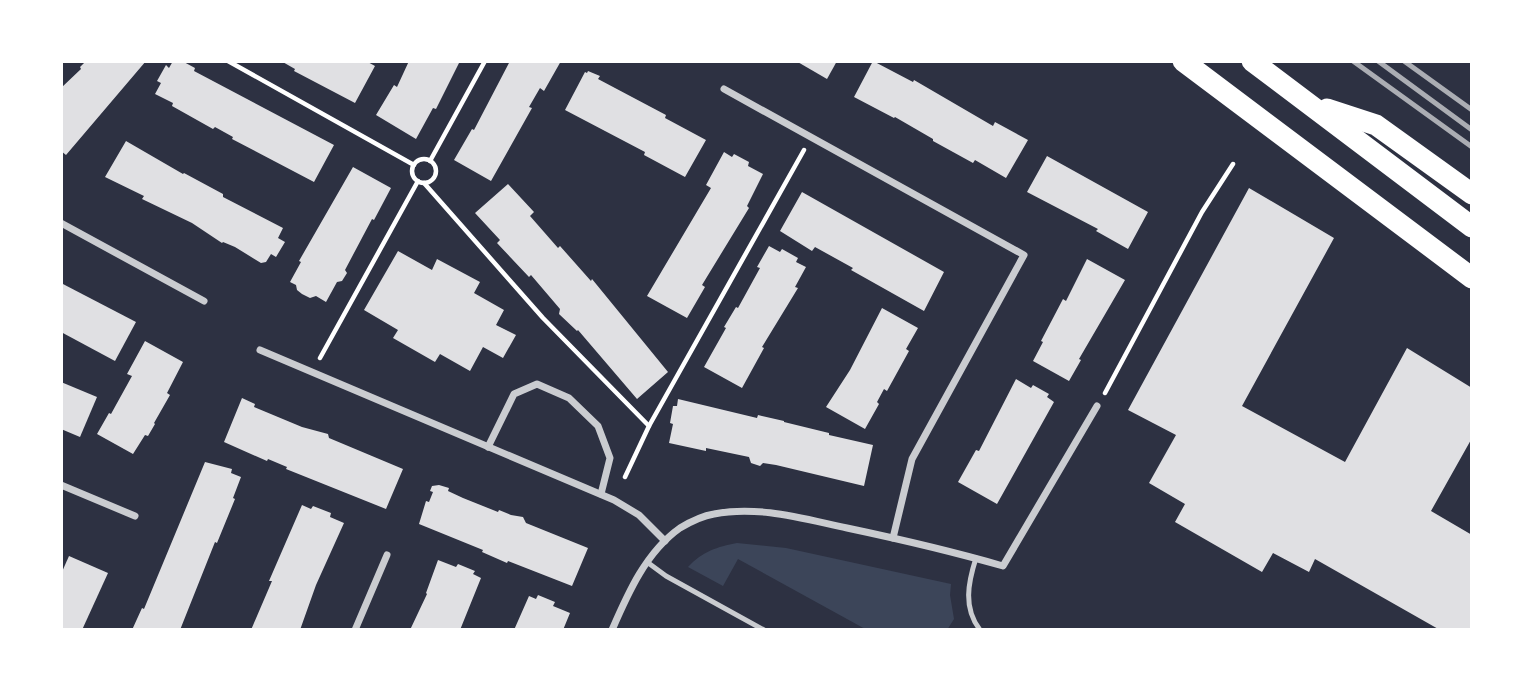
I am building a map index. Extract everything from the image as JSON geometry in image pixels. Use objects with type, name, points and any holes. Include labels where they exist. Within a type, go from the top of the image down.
[{"type":"highway","points":[[1183,61],[1472,278]]},
{"type":"highway","points":[[1252,61],[1472,227]]},
{"type":"highway","points":[[1308,103],[1376,125],[1472,194]]},
{"type":"street","points":[[724,89],[1024,256],[912,459],[893,538]]},
{"type":"street","points":[[61,223],[204,301]]},
{"type":"street","points":[[260,350],[614,500],[639,515],[664,541]]},
{"type":"street","points":[[488,447],[514,394],[537,384],[569,398],[598,426],[610,458],[601,494]]},
{"type":"street","points":[[612,630],[632,586],[664,541],[696,519],[714,513],[751,512],[792,516],[938,547],[1003,566],[1097,406]]},
{"type":"street","points":[[61,485],[135,516]]},
{"type":"street","points":[[355,630],[387,555]]},
{"type":"lane","points":[[976,558],[968,593],[971,617],[977,628]]},
{"type":"lane","points":[[647,562],[666,576],[764,630]]},
{"type":"path","points":[[228,61],[414,164]]},
{"type":"path","points":[[430,161],[485,61]]},
{"type":"path","points":[[614,500],[649,425],[812,137]]},
{"type":"path","points":[[421,182],[430,181],[435,174],[435,167],[430,161],[423,159],[414,164],[412,174],[543,318],[649,425]]},
{"type":"path","points":[[1097,406],[1202,212],[1233,164]]},
{"type":"path","points":[[312,373],[421,182]]},
{"type":"shaded area","points":[[737,543],[786,548],[951,584],[954,619],[947,630],[867,630],[738,559],[723,586],[688,567],[711,550]]},
{"type":"building","points":[[86,61],[146,61],[66,155],[61,151],[61,88]]},
{"type":"building","points":[[173,61],[182,61],[195,68],[194,71],[334,145],[314,182],[232,139],[233,137],[215,127],[213,129],[155,94],[161,83],[157,81],[166,65],[169,68]]},
{"type":"building","points":[[281,61],[366,61],[375,66],[355,103],[294,71],[295,69]]},
{"type":"building","points":[[409,61],[460,61],[436,109],[433,108],[416,139],[376,115],[394,85],[397,87]]},
{"type":"building","points":[[510,61],[561,61],[544,91],[540,88],[529,107],[532,108],[491,181],[454,160],[472,129],[474,130]]},
{"type":"building","points":[[796,61],[837,61],[827,79]]},
{"type":"building","points":[[873,61],[913,82],[914,80],[993,126],[995,122],[1028,140],[1006,178],[975,160],[973,163],[895,117],[854,97]]},
{"type":"building","points":[[588,71],[706,140],[685,177],[644,155],[645,152],[565,110]]},
{"type":"building","points":[[126,141],[283,228],[278,238],[285,242],[276,257],[271,254],[266,262],[261,263],[235,247],[222,243],[192,223],[142,199],[144,196],[105,177]]},
{"type":"building","points":[[724,152],[749,162],[748,166],[763,174],[747,206],[749,208],[702,285],[705,287],[687,318],[647,296],[711,188],[706,185]]},
{"type":"building","points":[[1047,156],[1148,212],[1128,249],[1096,231],[1098,229],[1027,192]]},
{"type":"building","points":[[353,167],[391,188],[345,270],[347,273],[342,281],[337,282],[326,302],[316,296],[310,298],[290,282],[301,262],[299,261]]},
{"type":"building","points":[[508,184],[534,212],[530,216],[558,248],[560,246],[591,281],[592,279],[668,372],[637,399],[578,330],[559,314],[560,309],[531,275],[529,277],[497,243],[500,240],[475,213]]},
{"type":"building","points":[[1249,188],[1334,238],[1242,406],[1345,462],[1407,348],[1472,388],[1472,438],[1431,511],[1472,535],[1472,630],[1440,630],[1315,559],[1309,572],[1273,553],[1262,572],[1175,522],[1185,504],[1149,483],[1176,435],[1128,410]]},
{"type":"building","points":[[802,192],[944,272],[924,311],[851,270],[853,268],[815,247],[812,251],[780,231]]},
{"type":"building","points":[[769,246],[780,252],[782,249],[798,258],[796,262],[806,267],[795,287],[798,288],[762,347],[764,348],[742,388],[704,367],[726,328],[724,327],[760,268],[757,267]]},
{"type":"building","points":[[398,251],[432,270],[437,259],[480,282],[474,293],[504,310],[496,325],[516,335],[503,358],[483,347],[470,371],[440,354],[435,362],[393,338],[398,330],[364,310]]},
{"type":"building","points":[[1087,259],[1125,280],[1069,381],[1033,361],[1063,299],[1066,301]]},
{"type":"building","points":[[61,283],[136,322],[115,361],[61,332]]},
{"type":"building","points":[[882,308],[918,328],[906,349],[909,351],[887,391],[884,389],[865,429],[826,407],[850,370]]},
{"type":"building","points":[[145,341],[183,362],[155,424],[133,454],[97,434],[132,376],[127,374]]},
{"type":"building","points":[[1016,379],[1049,394],[1047,397],[1054,402],[997,504],[958,482],[976,450],[979,451]]},
{"type":"building","points":[[61,382],[97,397],[80,437],[61,429]]},
{"type":"building","points":[[242,398],[255,404],[254,407],[302,427],[328,434],[329,438],[403,469],[386,509],[224,442]]},
{"type":"building","points":[[678,399],[757,418],[758,415],[784,421],[873,445],[864,486],[776,465],[763,463],[760,466],[751,463],[749,457],[669,443],[673,406],[677,406]]},
{"type":"building","points":[[205,462],[232,469],[231,473],[241,477],[233,498],[235,499],[180,630],[132,630],[142,608],[144,609]]},
{"type":"building","points":[[439,485],[498,512],[499,510],[523,517],[526,523],[588,548],[572,586],[508,561],[507,563],[482,552],[483,550],[419,524],[426,501],[429,502],[433,492],[430,491],[432,486]]},
{"type":"building","points":[[302,505],[331,513],[330,517],[344,523],[316,585],[300,630],[251,630],[272,581],[269,581]]},
{"type":"building","points":[[69,556],[108,573],[82,630],[61,630],[61,574]]},
{"type":"building","points":[[438,560],[475,571],[473,574],[481,578],[460,630],[410,630],[427,594]]},
{"type":"building","points":[[538,595],[555,602],[553,606],[570,613],[563,630],[514,630],[529,596],[536,599]]},
{"type":"railway","points":[[1353,61],[1472,147]]},
{"type":"railway","points":[[1378,61],[1472,130]]},
{"type":"railway","points":[[1404,61],[1472,110]]}]
